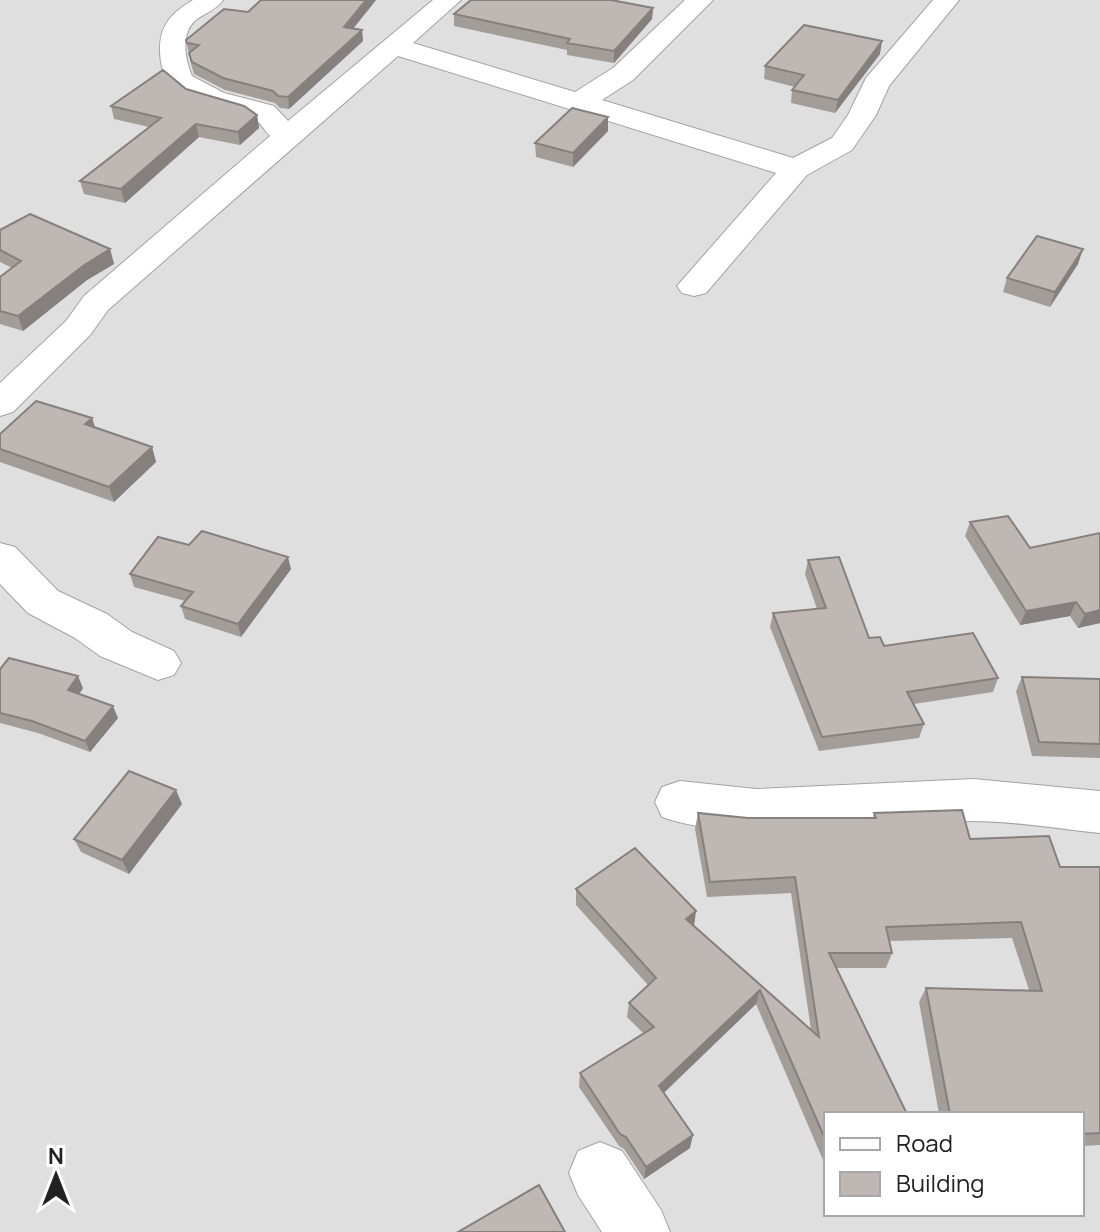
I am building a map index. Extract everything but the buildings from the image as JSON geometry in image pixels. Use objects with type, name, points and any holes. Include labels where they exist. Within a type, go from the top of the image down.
[{"type":"street","points":[[210,0],[185,16],[173,31],[173,63],[180,81],[214,99],[264,112],[286,137]]},
{"type":"street","points":[[0,404],[78,328],[96,303],[448,0]]},
{"type":"street","points":[[580,102],[623,74],[700,0]]},
{"type":"street","points":[[694,286],[796,169],[842,144],[862,115],[876,84],[946,0]]},
{"type":"street","points":[[394,46],[796,169]]},
{"type":"street","points":[[0,558],[43,602],[91,626],[116,644],[158,663]]},
{"type":"street","points":[[680,802],[756,810],[974,800],[1100,812]]},
{"type":"street","points":[[600,1173],[639,1232]]},
{"type":"shaded area","points":[[0,0],[1100,0],[1100,1232],[0,1232]]}]
